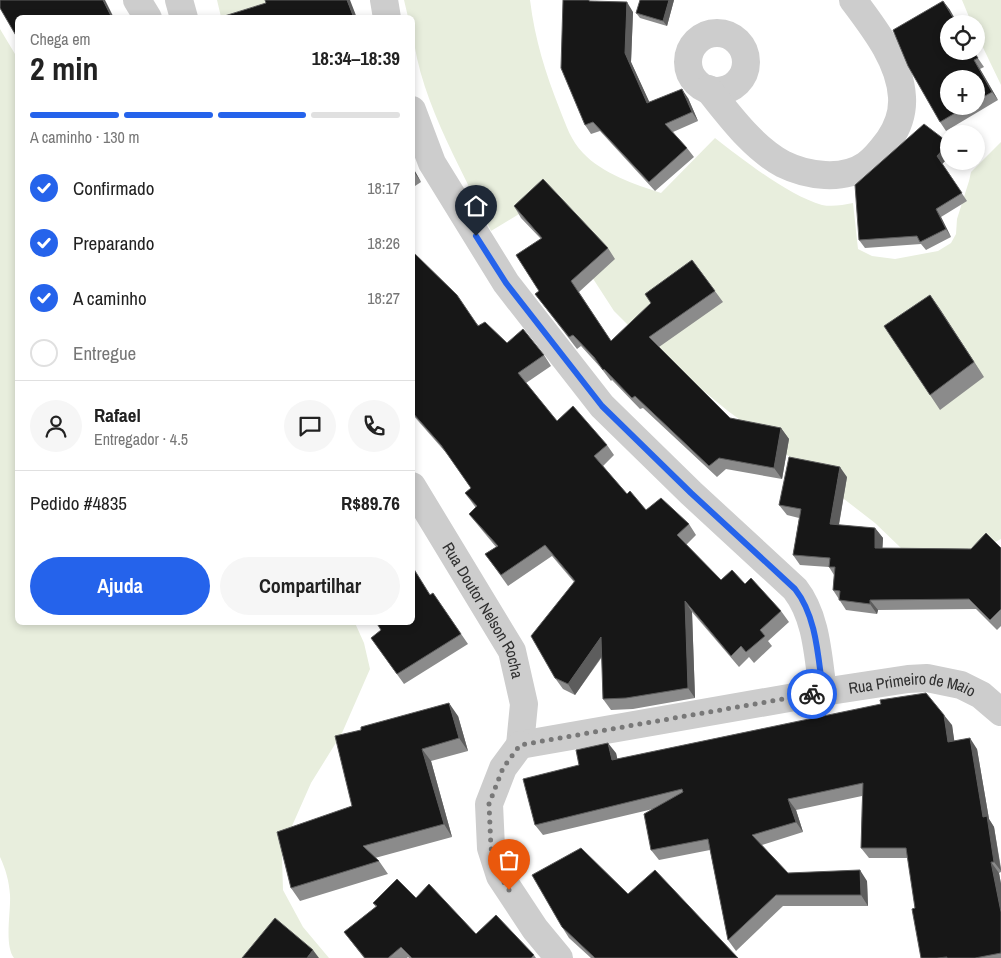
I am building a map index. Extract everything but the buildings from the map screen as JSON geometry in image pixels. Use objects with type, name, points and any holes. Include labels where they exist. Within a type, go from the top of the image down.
[{"type":"street","points":[[137,0],[146,15]]},
{"type":"street","points":[[180,0],[183,15]]},
{"type":"street","points":[[384,0],[387,15]]},
{"type":"street","points":[[708,90],[761,150],[783,164],[805,173],[826,175],[847,173],[866,165],[883,149],[895,132],[902,114],[902,96],[899,79],[890,56],[873,27],[853,0]]},
{"type":"street","points":[[415,118],[432,163],[506,283],[596,398],[691,493],[802,597],[812,623],[823,692]]},
{"type":"street","name":"Rua Doutor Nelson Rocha","points":[[415,491],[512,651],[524,704],[520,745]]},
{"type":"street","name":"Rua Primeiro de Maio","points":[[520,745],[908,679],[927,678],[946,681],[972,690],[1001,712]]},
{"type":"street","points":[[520,745],[503,768],[489,804],[491,848],[500,876],[535,929],[560,958]]},
{"type":"green space","points":[[217,0],[296,0],[255,15],[221,15]]},
{"type":"green space","points":[[404,0],[530,0],[545,69],[567,127],[572,138],[583,153],[600,167],[619,178],[661,193],[715,138],[766,176],[795,194],[822,205],[830,206],[853,203],[858,249],[872,256],[895,259],[938,251],[951,243],[956,234],[957,219],[971,172],[973,170],[985,170],[985,158],[1001,142],[1001,539],[981,549],[908,551],[901,548],[875,523],[728,411],[650,347],[614,311],[542,200],[491,231],[453,154],[430,100],[415,49],[415,15],[408,15]]},
{"type":"green space","points":[[962,0],[1001,0],[1001,85],[985,52],[985,15],[968,15]]},
{"type":"green space","points":[[0,29],[15,54],[15,625],[356,625],[364,643],[370,669],[342,733],[311,783],[292,826],[282,857],[283,890],[303,927],[329,958],[14,958],[9,945],[10,890],[0,857]]},
{"type":"way so far","points":[[509,890],[500,876],[491,848],[489,804],[503,768],[520,745],[812,694]]},
{"type":"route","points":[[476,236],[506,283],[602,406],[802,597],[816,640],[823,692],[812,694]]}]
